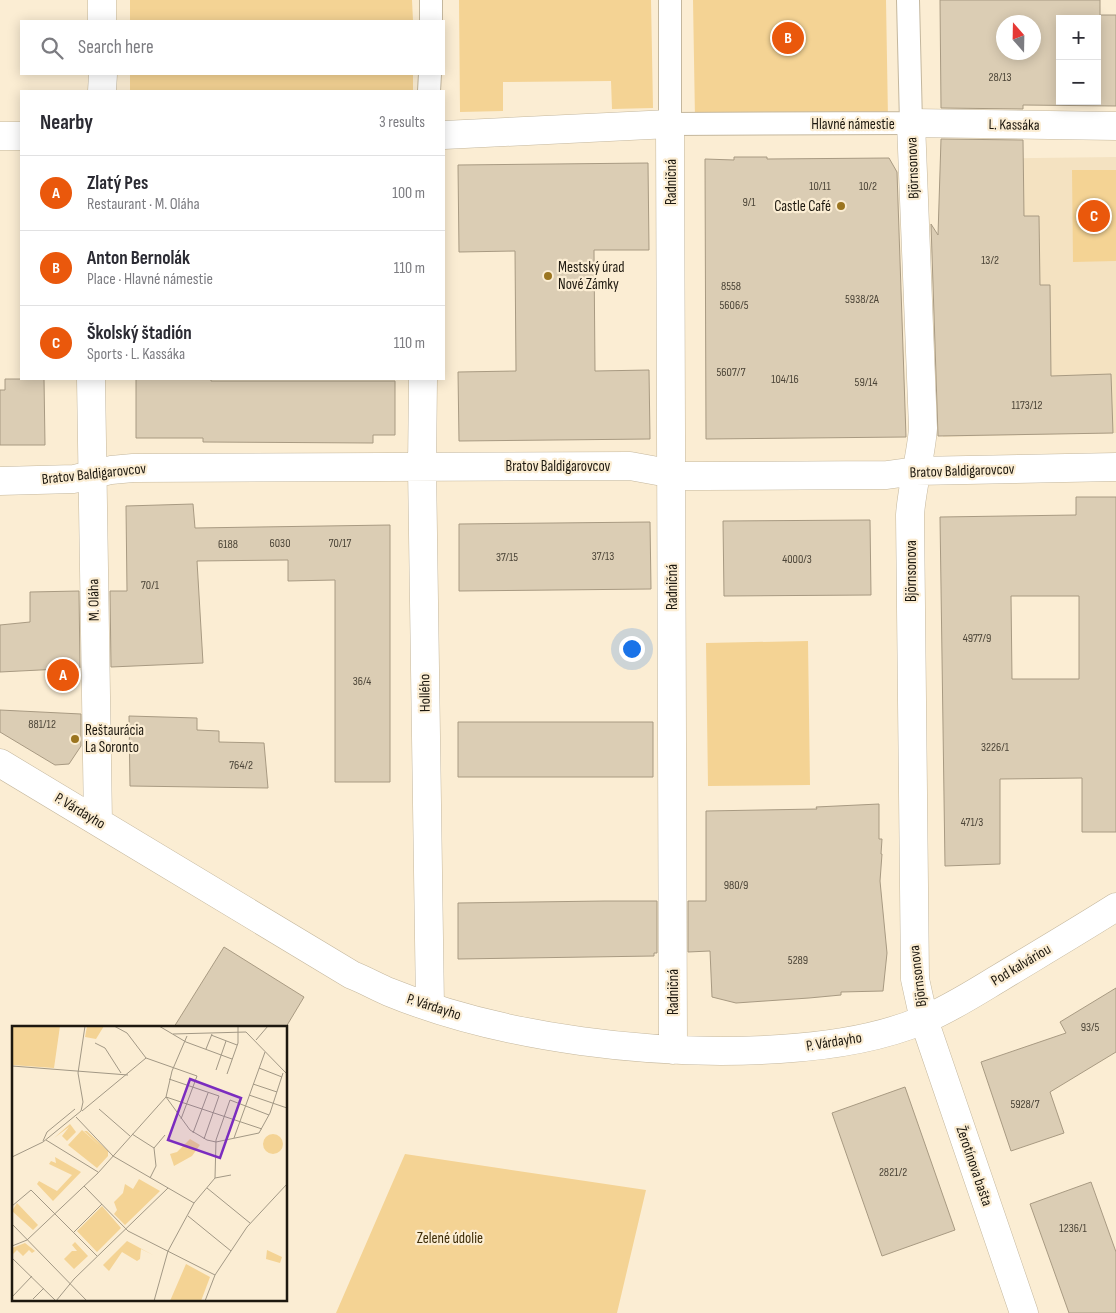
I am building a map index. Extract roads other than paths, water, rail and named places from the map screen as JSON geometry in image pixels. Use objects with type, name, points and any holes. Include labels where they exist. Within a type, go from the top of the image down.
[{"type":"street","points":[[102,0],[102,20]]},
{"type":"street","points":[[431,0],[431,20]]},
{"type":"street","points":[[670,0],[670,124]]},
{"type":"street","name":"Hlavné námestie","points":[[445,135],[670,124],[911,123],[908,0]]},
{"type":"street","points":[[102,90],[103,75]]},
{"type":"street","points":[[429,90],[430,75]]},
{"type":"street","name":"L. Kassáka","points":[[911,123],[1116,126]]},
{"type":"street","name":"Björnsonova","points":[[911,123],[923,428],[921,450],[912,491],[910,515],[914,954],[915,979],[924,1020]]},
{"type":"street","name":"Radničná","points":[[670,124],[673,1050]]},
{"type":"street","points":[[0,136],[20,136]]},
{"type":"street","name":"M. Oláha","points":[[91,380],[98,822]]},
{"type":"street","name":"Hollého","points":[[424,380],[422,467],[430,1006]]},
{"type":"street","name":"Bratov Baldigarovcov","points":[[0,480],[56,480],[92,476],[111,470],[132,468],[630,466],[685,476],[731,476],[887,475],[916,471],[1116,467]]},
{"type":"street","name":"P. Várdayho","points":[[0,763],[352,975],[389,992],[478,1020],[530,1032],[579,1040],[673,1050],[739,1052],[809,1047],[857,1039],[891,1031],[924,1020]]},
{"type":"street","name":"Pod kalváriou","points":[[924,1020],[977,991],[1116,908]]},
{"type":"street","name":"Žerotínova bašta","points":[[924,1020],[1024,1313]]},
{"type":"place","name":"Anton Bernolák","points":[[788,38]]},
{"type":"place","name":"Castle Café","points":[[841,206]]},
{"type":"place","name":"Školský štadión","points":[[1094,216]]},
{"type":"place","name":"Mestský úrad Nové Zámky","points":[[548,276]]},
{"type":"place","name":"Zlatý Pes","points":[[63,675]]},
{"type":"place","name":"Reštaurácia La Soronto","points":[[75,739]]},
{"type":"park label","name":"Zelené údolie","points":[[450,1238]]}]
